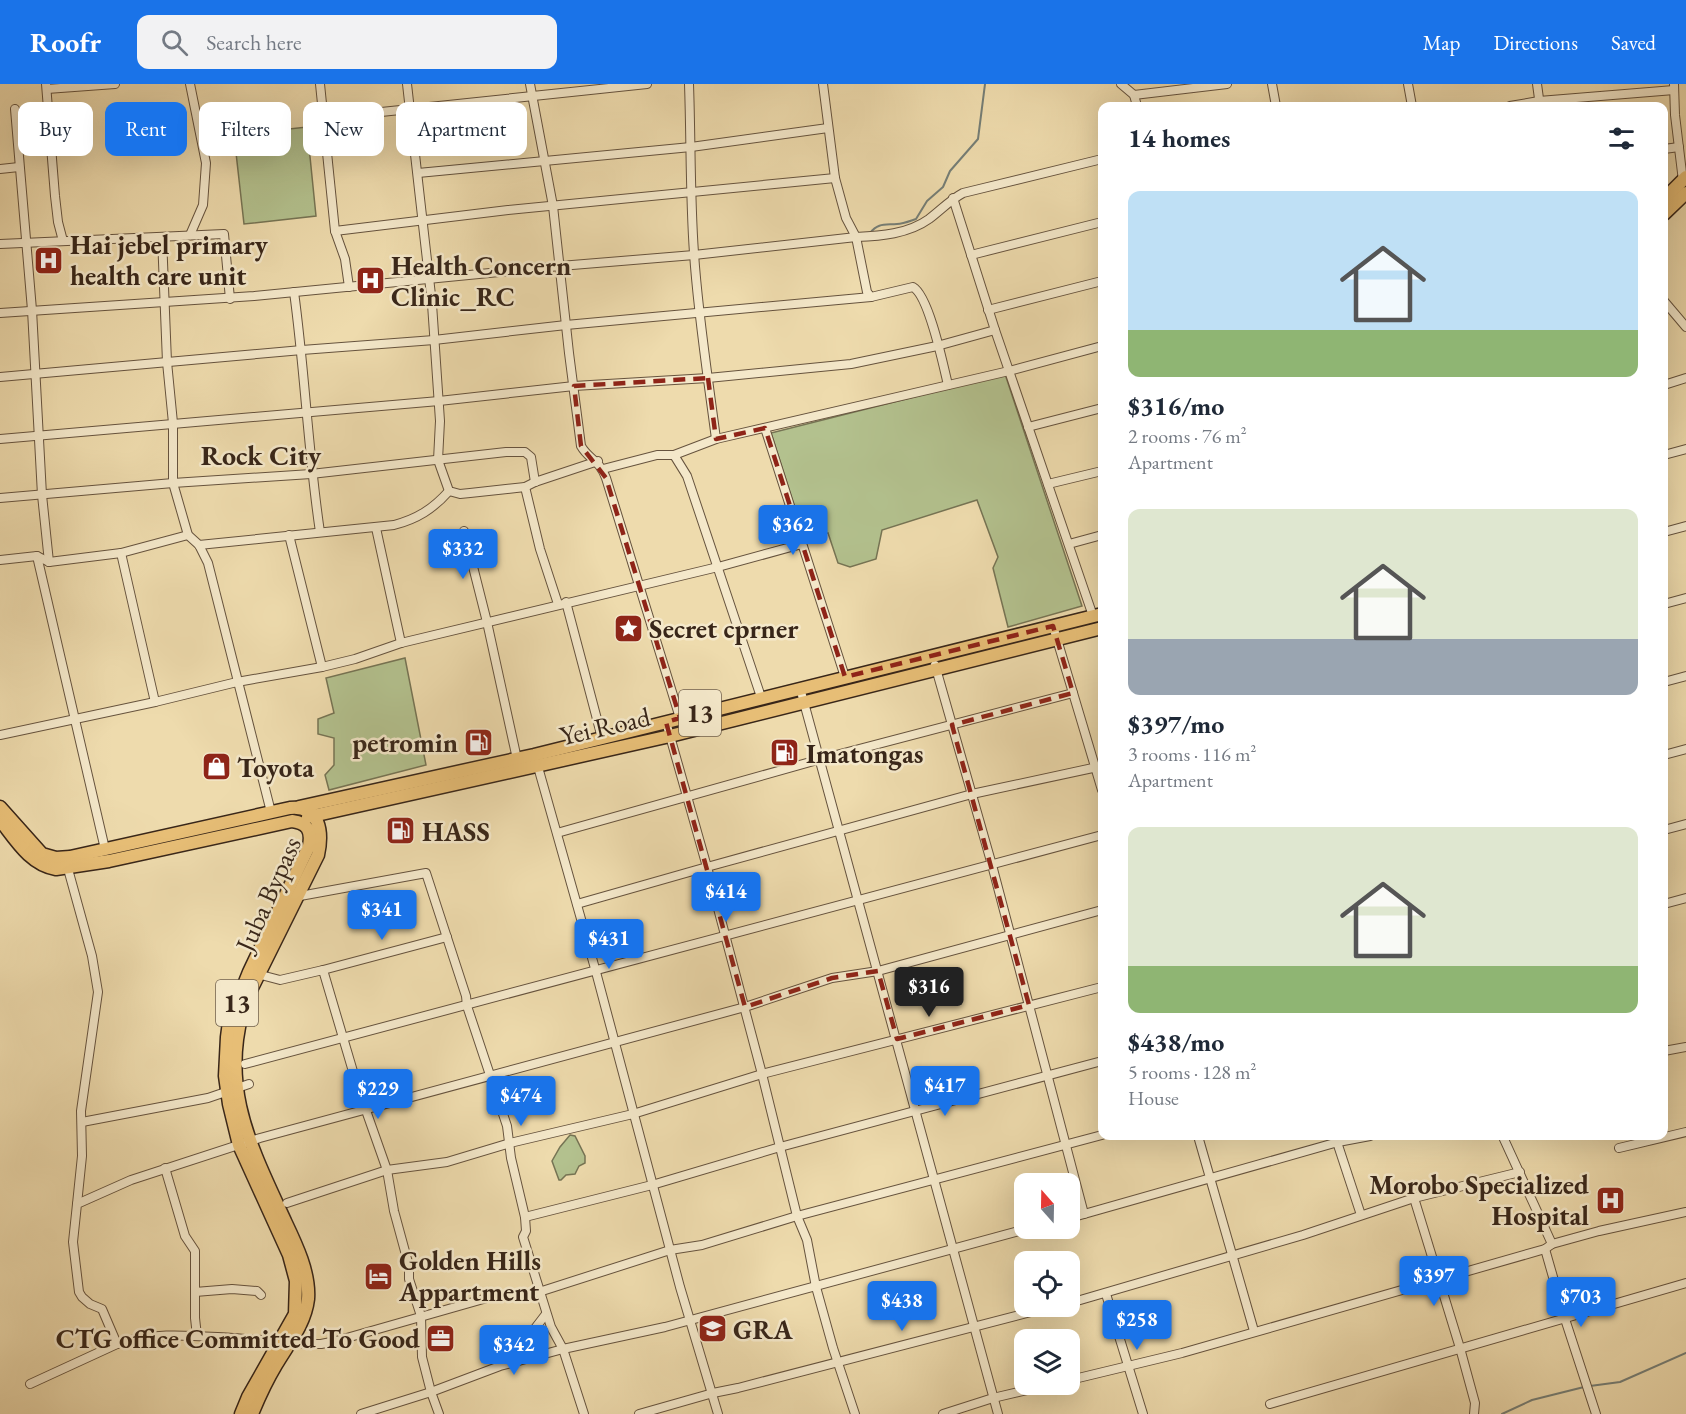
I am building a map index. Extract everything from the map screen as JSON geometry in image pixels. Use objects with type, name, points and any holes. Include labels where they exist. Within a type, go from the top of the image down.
[{"type":"main road","points":[[1668,196],[1685,184]]},
{"type":"main road","points":[[1668,207],[1685,184]]},
{"type":"main road","name":"Yei Road","points":[[296,807],[517,759],[1097,615]]},
{"type":"main road","name":"Yei Road","points":[[292,820],[670,736],[1098,629]]},
{"type":"main road","name":"Juba Bypass","points":[[0,807],[42,854],[56,858],[296,807],[314,816],[321,832],[318,855],[247,998],[239,1020],[235,1060],[238,1098],[247,1133],[267,1184],[296,1244],[306,1278],[308,1296],[306,1315],[269,1378],[252,1414]]},
{"type":"main road","name":"Juba Bypass","points":[[0,820],[37,862],[48,868],[68,869],[292,820],[302,822],[308,827],[311,836],[309,846],[249,972],[229,1022],[226,1037],[225,1076],[239,1145],[289,1255],[296,1281],[295,1314],[248,1397],[241,1414]]},
{"type":"street","points":[[63,241],[56,206],[46,87],[115,84]]},
{"type":"street","points":[[190,84],[206,163],[203,205],[190,236]]},
{"type":"street","points":[[320,84],[322,102]]},
{"type":"street","points":[[407,84],[410,102]]},
{"type":"street","points":[[530,84],[553,206],[581,446],[585,452],[598,461],[603,469],[680,718]]},
{"type":"street","points":[[480,102],[647,84]]},
{"type":"street","points":[[689,84],[690,192],[694,255],[699,313],[716,439]]},
{"type":"street","points":[[823,84],[835,178],[846,218],[856,237],[864,280],[871,297]]},
{"type":"street","points":[[1121,84],[1134,95],[1136,102]]},
{"type":"street","points":[[1134,95],[1227,84]]},
{"type":"street","points":[[1272,84],[1275,102]]},
{"type":"street","points":[[1408,84],[1411,102]]},
{"type":"street","points":[[1537,84],[1539,102]]},
{"type":"street","points":[[1555,102],[1674,87],[1675,115],[1685,184]]},
{"type":"street","points":[[15,109],[32,310],[42,495],[49,562]]},
{"type":"street","points":[[418,173],[691,147],[828,128]]},
{"type":"street","points":[[1668,148],[1679,147]]},
{"type":"street","points":[[328,156],[335,231],[345,259],[349,287]]},
{"type":"street","points":[[416,156],[430,280],[439,401],[438,460],[449,491]]},
{"type":"street","points":[[0,313],[230,298],[880,236],[912,229],[928,220],[953,198],[963,193],[1098,160]]},
{"type":"street","points":[[0,169],[19,167]]},
{"type":"street","points":[[335,231],[553,206],[835,178]]},
{"type":"street","points":[[953,198],[1028,427],[1069,544],[1097,615]]},
{"type":"street","points":[[971,255],[1098,223]]},
{"type":"street","points":[[0,244],[225,234],[230,298]]},
{"type":"street","points":[[162,237],[167,362],[173,423],[173,483],[188,535],[199,545],[208,563],[271,812]]},
{"type":"street","points":[[988,310],[1098,282]]},
{"type":"street","points":[[0,377],[434,340],[566,325],[871,297],[913,287],[917,289],[929,313],[948,384]]},
{"type":"street","points":[[294,292],[302,350],[311,474],[320,532]]},
{"type":"street","points":[[1668,306],[1686,327]]},
{"type":"street","points":[[0,439],[439,401],[574,386],[708,378],[851,364],[938,346],[995,330]]},
{"type":"street","points":[[603,469],[657,455],[674,455],[716,439],[1009,371],[1098,347]]},
{"type":"street","points":[[1668,383],[1686,378]]},
{"type":"street","points":[[1028,427],[1098,409]]},
{"type":"street","points":[[765,428],[845,677]]},
{"type":"street","points":[[1668,454],[1686,449]]},
{"type":"street","points":[[0,498],[311,474],[506,452],[525,452],[531,458],[535,482]]},
{"type":"street","points":[[674,455],[687,476],[761,697]]},
{"type":"street","points":[[449,491],[470,494],[525,487],[598,461]]},
{"type":"street","points":[[1048,484],[1098,472]]},
{"type":"street","points":[[525,487],[540,549],[558,604]]},
{"type":"street","points":[[199,545],[376,528],[408,521],[421,515],[437,505],[449,491]]},
{"type":"street","points":[[1668,531],[1686,526]]},
{"type":"street","points":[[376,528],[401,642]]},
{"type":"street","points":[[464,531],[517,759]]},
{"type":"street","points":[[0,560],[37,556],[49,562],[121,553],[188,535]]},
{"type":"street","points":[[289,536],[322,667]]},
{"type":"street","points":[[1069,544],[1098,536]]},
{"type":"street","points":[[0,735],[237,682],[322,667],[355,659],[401,642],[718,567],[802,544]]},
{"type":"street","points":[[121,553],[155,702]]},
{"type":"street","points":[[37,556],[105,849]]},
{"type":"street","points":[[1668,603],[1686,598]]},
{"type":"street","points":[[566,602],[602,738]]},
{"type":"street","points":[[1053,626],[1098,764]]},
{"type":"street","points":[[933,656],[992,865],[1084,1214]]},
{"type":"street","points":[[1668,681],[1686,676]]},
{"type":"street","points":[[800,688],[841,831],[998,1414]]},
{"type":"street","points":[[557,833],[821,759],[1073,693]]},
{"type":"street","points":[[666,722],[745,1007],[797,1216],[807,1240],[816,1287],[837,1362],[855,1414]]},
{"type":"street","points":[[1668,754],[1686,748]]},
{"type":"street","points":[[538,767],[596,972],[670,1250],[718,1414]]},
{"type":"street","points":[[577,904],[972,794],[1098,767]]},
{"type":"street","points":[[1668,829],[1686,824]]},
{"type":"street","points":[[245,1064],[1098,836]]},
{"type":"street","points":[[68,869],[92,956],[98,992],[81,1111],[82,1156],[73,1242],[79,1292],[82,1298],[90,1304],[102,1309],[117,1344]]},
{"type":"street","points":[[300,896],[426,873],[489,1076],[504,1117],[525,1217],[526,1231],[523,1237],[539,1292],[546,1314],[563,1349],[584,1414]]},
{"type":"street","points":[[1668,903],[1686,898]]},
{"type":"street","points":[[77,1204],[122,1183],[239,1145],[745,1007],[832,978],[878,971],[1098,911]]},
{"type":"street","points":[[261,975],[280,980],[447,937]]},
{"type":"street","points":[[323,970],[333,1008],[387,1170],[392,1203],[409,1266],[409,1279],[421,1316],[422,1357],[439,1414]]},
{"type":"street","points":[[287,1203],[387,1170],[447,1162],[510,1143],[633,1114],[762,1074],[1098,988]]},
{"type":"street","points":[[1668,1050],[1686,1047]]},
{"type":"street","points":[[525,1217],[652,1185],[780,1147],[1098,1063]]},
{"type":"street","points":[[82,1122],[208,1098],[249,1084]]},
{"type":"street","points":[[1668,1136],[1686,1132]]},
{"type":"street","points":[[30,1384],[128,1339],[152,1336],[197,1336],[321,1344],[336,1341],[487,1298],[539,1292],[670,1250],[702,1245],[797,1216],[1098,1136]]},
{"type":"street","points":[[1199,1140],[1254,1331]]},
{"type":"street","points":[[1080,1215],[1211,1179],[1333,1140]]},
{"type":"street","points":[[1336,1140],[1361,1215]]},
{"type":"street","points":[[1506,1140],[1548,1246],[1565,1319],[1596,1414]]},
{"type":"street","points":[[1619,1148],[1652,1140]]},
{"type":"street","points":[[165,1168],[185,1236],[195,1251],[197,1336]]},
{"type":"street","points":[[1080,1300],[1414,1198],[1520,1172]]},
{"type":"street","points":[[1414,1198],[1460,1348],[1475,1403],[1474,1414]]},
{"type":"street","points":[[1080,1377],[1182,1353],[1599,1231],[1686,1212]]},
{"type":"street","points":[[361,1414],[431,1392],[500,1366],[690,1320],[1014,1233]]},
{"type":"street","points":[[1270,1404],[1686,1283]]},
{"type":"street","points":[[195,1292],[232,1289],[256,1291],[261,1295]]},
{"type":"street","points":[[1106,1294],[1143,1414]]},
{"type":"street","points":[[500,1366],[513,1357],[546,1314]]},
{"type":"street","points":[[639,1414],[1014,1316]]},
{"type":"street","points":[[943,1414],[1014,1393]]},
{"type":"highlighted area","points":[[708,378],[716,439],[765,428],[845,677],[1053,626],[1073,693],[952,725],[1029,1005],[897,1039],[878,971],[832,978],[745,1007],[666,722],[680,718],[606,478],[581,446],[574,386]]},
{"type":"green space","points":[[303,127],[303,156],[310,156],[316,216],[244,224],[236,156],[291,156],[291,129]]},
{"type":"green space","points":[[1005,374],[1082,606],[1008,627],[993,568],[998,557],[977,500],[882,530],[876,559],[850,567],[838,563],[828,533],[805,540],[771,433]]},
{"type":"green space","points":[[405,658],[426,765],[329,790],[325,775],[334,765],[334,738],[318,734],[318,719],[334,713],[326,678]]},
{"type":"green space","points":[[570,1135],[575,1136],[585,1156],[585,1163],[579,1166],[575,1174],[566,1175],[559,1180],[552,1161]]},
{"type":"waterway","points":[[870,233],[879,226],[902,224],[916,219],[927,201],[943,187],[950,171],[978,139],[985,84]]},
{"type":"waterway","points":[[1590,1386],[1620,1382],[1686,1353]]},
{"type":"waterway","points":[[1502,1414],[1532,1400],[1584,1387]]},
{"type":"place","name":"Hai jebel primary health care unit","points":[[49,260]]},
{"type":"place","name":"Health Concern Clinic_RC","points":[[370,281]]},
{"type":"place","name":"Secret cprner","points":[[628,628]]},
{"type":"place","name":"petromin","points":[[479,742]]},
{"type":"place","name":"Imatongas","points":[[785,753]]},
{"type":"place","name":"Toyota","points":[[216,767]]},
{"type":"place","name":"HASS","points":[[401,831]]},
{"type":"place","name":"Morobo Specialized Hospital","points":[[1610,1200]]},
{"type":"place","name":"Golden Hills Appartment","points":[[378,1276]]},
{"type":"place","name":"GRA","points":[[712,1329]]},
{"type":"place","name":"CTG office Committed To Good","points":[[441,1338]]},
{"type":"district","name":"Rock City","points":[[261,455]]}]
